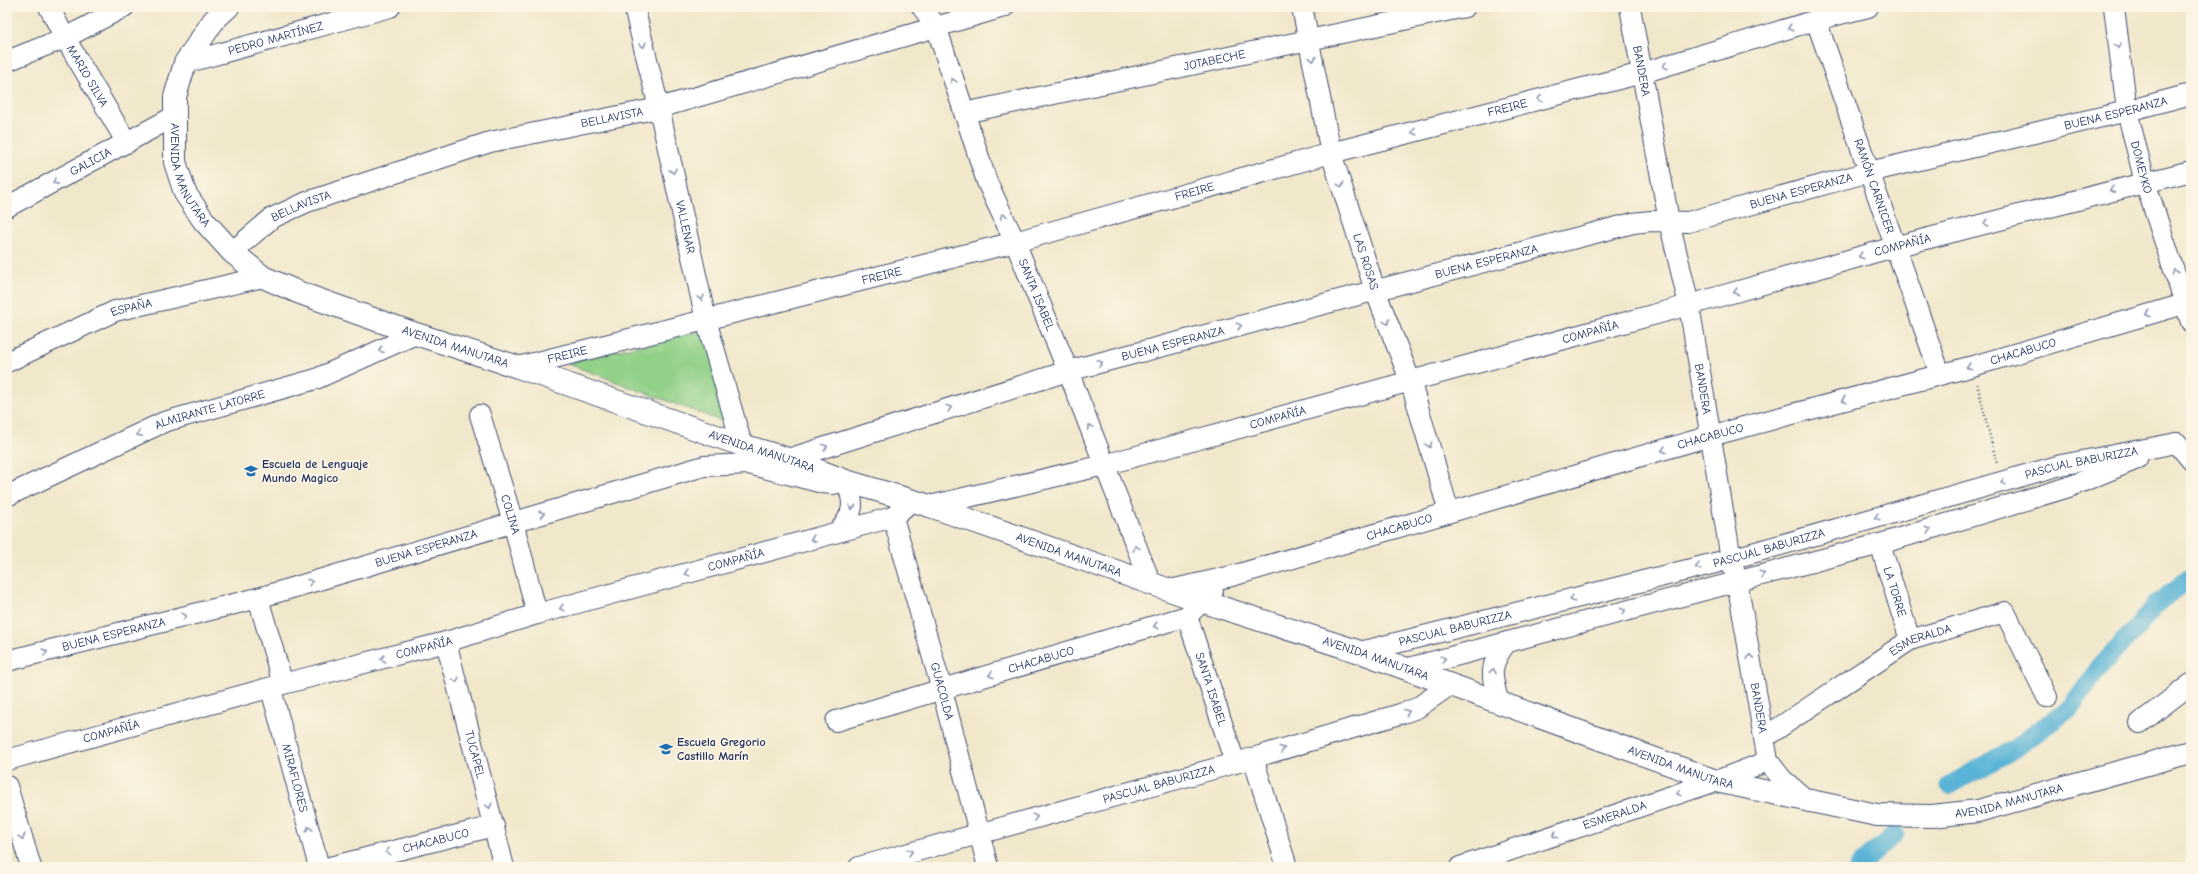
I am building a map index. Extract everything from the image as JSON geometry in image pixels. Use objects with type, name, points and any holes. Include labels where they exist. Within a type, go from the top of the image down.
[{"type":"main road","name":"AVENIDA MANUTARA","points":[[228,7],[214,20],[185,63],[175,97],[175,162],[186,193],[204,221],[232,252],[263,277],[300,293],[742,445],[788,459],[846,481],[921,503],[1160,587],[1194,609],[1360,652],[1716,781],[1809,802],[1876,815],[1932,816],[1978,811],[2191,752]]},
{"type":"street","name":"MARIO SILVA","points":[[49,7],[65,38],[127,143]]},
{"type":"street","points":[[7,61],[65,38],[124,7]]},
{"type":"street","name":"PEDRO MARTÍNEZ","points":[[185,63],[390,7]]},
{"type":"street","name":"VALLENAR","points":[[634,7],[659,108],[706,320],[742,445]]},
{"type":"street","name":"SANTA ISABEL","points":[[922,7],[936,26],[987,182],[1015,242],[1068,371],[1104,465],[1160,587]]},
{"type":"street","name":"BELLAVISTA","points":[[232,252],[272,218],[307,202],[490,142],[659,108],[1004,7]]},
{"type":"street","name":"LAS ROSAS","points":[[1302,7],[1310,39],[1331,153],[1375,290],[1410,380],[1449,512]]},
{"type":"street","name":"JOTABECHE","points":[[964,113],[1465,7]]},
{"type":"street","name":"BANDERA","points":[[1630,7],[1669,221],[1689,305],[1731,559],[1737,581],[1768,761],[1782,779],[1809,802]]},
{"type":"street","name":"FREIRE","points":[[518,368],[1015,242],[1331,153],[1642,73],[1816,20],[1868,7]]},
{"type":"street","name":"DOMEYKO","points":[[2114,7],[2127,111],[2144,182],[2188,302],[2191,322]]},
{"type":"street","name":"RAMÓN CARNICER","points":[[1816,20],[1940,374]]},
{"type":"street","name":"BUENA ESPERANZA","points":[[788,459],[1068,371],[1375,290],[1633,223],[1669,221],[1688,222],[1869,172],[2127,111],[2191,94]]},
{"type":"street","name":"GALICIA","points":[[7,207],[175,116]]},
{"type":"street","name":"COMPAÑÍA","points":[[7,760],[277,686],[446,642],[537,614],[893,517],[921,503],[989,492],[1104,465],[1410,380],[1689,305],[1894,246],[2144,182],[2191,172]]},
{"type":"street","name":"ESPAÑA","points":[[7,362],[115,310],[263,277]]},
{"type":"street","name":"CHACABUCO","points":[[1160,587],[1232,576],[1710,436],[1973,366],[2188,302]]},
{"type":"street","name":"ALMIRANTE LATORRE","points":[[7,496],[164,422],[316,379],[416,334]]},
{"type":"street","name":"COLINA","points":[[480,415],[513,522],[537,614]]},
{"type":"street","points":[[2184,440],[2191,460]]},
{"type":"street","name":"PASCUAL BABURIZZA","points":[[1360,652],[1731,559],[2061,465],[2184,440]]},
{"type":"street","name":"PASCUAL BABURIZZA","points":[[1405,669],[1880,544],[2069,487],[2184,440]]},
{"type":"street","name":"BUENA ESPERANZA","points":[[7,661],[258,598],[704,466],[749,464],[823,483],[832,484],[846,481]]},
{"type":"street","points":[[839,531],[852,512],[851,492],[846,481]]},
{"type":"street","points":[[978,523],[978,507],[989,492]]},
{"type":"street","name":"GUACOLDA","points":[[893,517],[942,690],[988,867]]},
{"type":"street","name":"LA TORRE","points":[[1880,544],[1910,640]]},
{"type":"street","name":"CHACABUCO","points":[[836,720],[942,690],[1194,609],[1232,576]]},
{"type":"street","name":"MIRAFLORES","points":[[258,598],[319,867]]},
{"type":"street","name":"SANTA ISABEL","points":[[1194,609],[1244,761],[1287,867]]},
{"type":"street","name":"ESMERALDA","points":[[1764,737],[1910,640],[2005,612],[2048,697]]},
{"type":"street","name":"TUCAPEL","points":[[446,642],[504,867]]},
{"type":"street","points":[[1499,703],[1492,676],[1497,655],[1507,642]]},
{"type":"street","points":[[2140,723],[2191,684]]},
{"type":"street","name":"PASCUAL BABURIZZA","points":[[859,867],[980,832],[1244,761],[1417,708],[1450,685]]},
{"type":"street","name":"ESMERALDA","points":[[1460,867],[1716,781],[1768,761]]},
{"type":"street","points":[[7,786],[31,867]]},
{"type":"street","name":"CHACABUCO","points":[[330,867],[494,826]]},
{"type":"path","points":[[1973,366],[2002,482]]},
{"type":"green space","points":[[707,329],[729,424],[566,363]]},
{"type":"waterway","points":[[1950,785],[2014,749],[2070,708],[2102,664],[2135,630],[2156,605],[2191,577]]},
{"type":"waterway","points":[[1858,867],[1895,834]]},
{"type":"place","name":"Escuela de Lenguaje Mundo Magico","points":[[251,471]]},
{"type":"place","name":"Escuela Gregorio Castillo Marín","points":[[666,749]]}]
